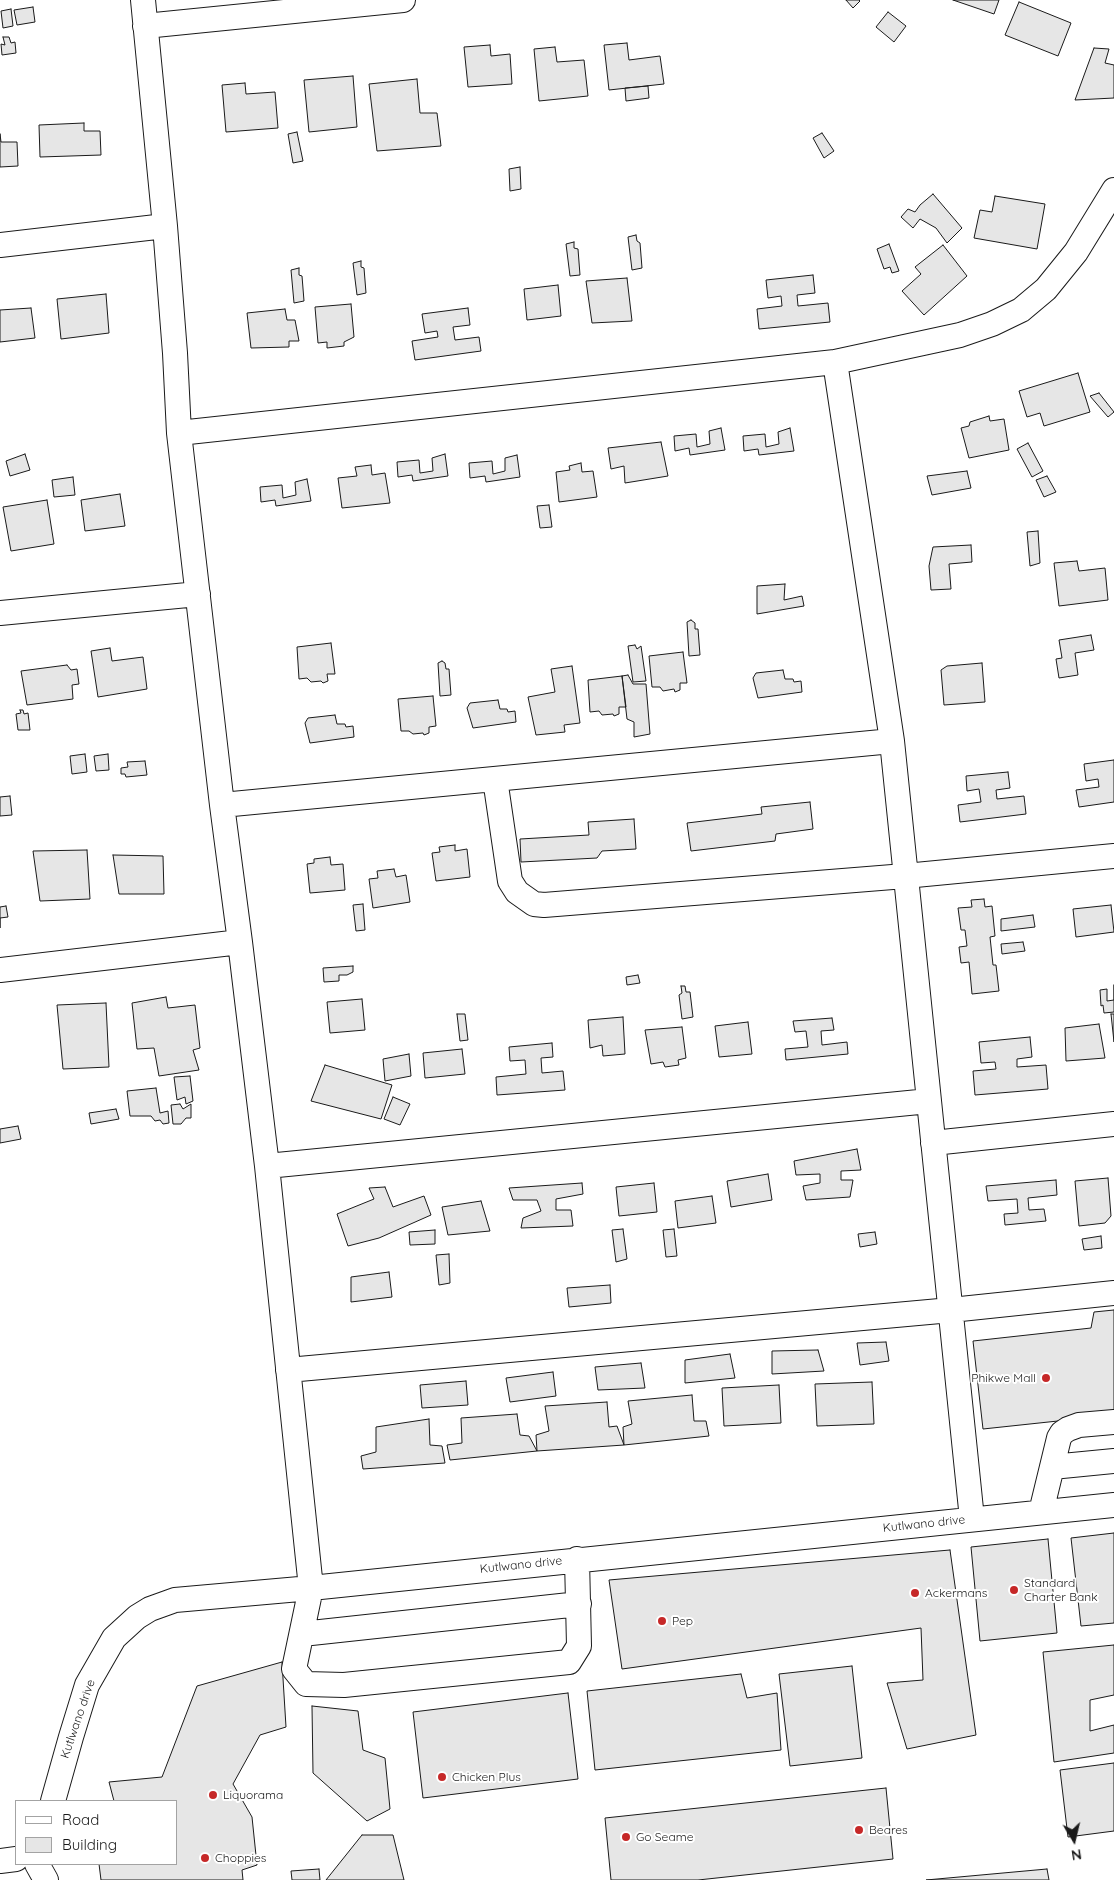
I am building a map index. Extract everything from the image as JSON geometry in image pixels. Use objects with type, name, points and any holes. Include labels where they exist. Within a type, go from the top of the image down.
[{"type":"street","points":[[143,0],[165,226],[179,433],[222,805],[267,1166],[311,1588],[294,1669],[306,1684],[344,1685],[570,1662],[580,1646],[576,1559]]},
{"type":"street","points":[[145,26],[403,0]]},
{"type":"street","points":[[179,433],[835,362],[960,335],[992,324],[1021,310],[1046,289],[1076,252],[1114,190]]},
{"type":"street","points":[[0,245],[165,226]]},
{"type":"street","points":[[835,362],[892,741],[972,1519]]},
{"type":"street","points":[[0,613],[198,594]]},
{"type":"street","points":[[222,805],[892,741]]},
{"type":"street","points":[[495,779],[510,881],[517,892],[534,904],[905,876],[1114,856]]},
{"type":"street","points":[[0,970],[240,942]]},
{"type":"street","points":[[267,1166],[929,1101]]},
{"type":"street","points":[[933,1143],[1114,1124]]},
{"type":"street","points":[[288,1370],[951,1310],[1114,1293]]},
{"type":"street","points":[[1041,1512],[1059,1438],[1068,1429],[1079,1425],[1114,1422]]},
{"type":"street","points":[[1052,1467],[1114,1461]]},
{"type":"street","name":"Kutlwano drive","points":[[54,1800],[87,1685],[114,1638],[125,1627],[150,1609],[174,1600],[311,1588],[576,1559],[1114,1505]]},
{"type":"street","points":[[302,1634],[579,1604]]},
{"type":"street","points":[[0,1861],[15,1859]]},
{"type":"street","points":[[38,1865],[46,1880]]},
{"type":"building","points":[[846,0],[859,0],[860,1],[853,8]]},
{"type":"building","points":[[953,0],[999,0],[994,14]]},
{"type":"building","points":[[1019,2],[1071,23],[1058,56],[1005,35]]},
{"type":"building","points":[[33,7],[35,22],[17,25],[14,10]]},
{"type":"building","points":[[11,9],[13,26],[3,28],[1,11]]},
{"type":"building","points":[[888,12],[906,26],[894,42],[876,27]]},
{"type":"building","points":[[3,37],[9,37],[11,43],[15,42],[16,53],[2,55],[1,44],[5,45]]},
{"type":"building","points":[[627,43],[629,60],[660,56],[664,84],[609,90],[604,45]]},
{"type":"building","points":[[490,45],[491,56],[510,54],[512,84],[468,87],[464,47]]},
{"type":"building","points":[[555,47],[557,62],[584,60],[588,96],[539,101],[534,49]]},
{"type":"building","points":[[1094,48],[1109,49],[1105,63],[1114,65],[1114,98],[1075,100]]},
{"type":"building","points":[[353,76],[357,127],[309,132],[304,80]]},
{"type":"building","points":[[417,79],[420,113],[437,113],[441,146],[377,151],[369,84]]},
{"type":"building","points":[[245,83],[246,94],[275,92],[278,128],[226,132],[222,85]]},
{"type":"building","points":[[648,86],[649,98],[626,101],[625,88]]},
{"type":"building","points":[[84,123],[84,131],[100,131],[101,155],[40,157],[39,125]]},
{"type":"building","points":[[297,132],[303,161],[293,163],[288,134]]},
{"type":"building","points":[[822,133],[834,151],[824,158],[813,138]]},
{"type":"building","points":[[0,134],[1,142],[17,142],[18,166],[0,167]]},
{"type":"building","points":[[520,167],[521,189],[510,191],[509,169]]},
{"type":"building","points":[[933,194],[962,228],[947,243],[936,228],[920,219],[913,228],[901,217],[908,209],[915,212]]},
{"type":"building","points":[[995,196],[1045,204],[1037,249],[974,238],[980,210],[992,212]]},
{"type":"building","points":[[636,235],[637,241],[640,243],[642,268],[632,270],[628,237]]},
{"type":"building","points":[[574,242],[574,248],[578,249],[580,275],[570,276],[566,244]]},
{"type":"building","points":[[889,244],[899,271],[892,273],[890,267],[884,269],[877,249]]},
{"type":"building","points":[[943,245],[967,276],[924,315],[902,291],[921,274],[915,267]]},
{"type":"building","points":[[361,261],[361,267],[364,268],[366,293],[357,295],[353,263]]},
{"type":"building","points":[[299,268],[299,275],[302,276],[304,301],[294,303],[291,270]]},
{"type":"building","points":[[813,275],[815,293],[797,295],[798,306],[828,303],[830,322],[759,329],[757,309],[782,306],[781,296],[768,298],[766,280]]},
{"type":"building","points":[[627,278],[632,321],[592,323],[586,281]]},
{"type":"building","points":[[558,285],[561,316],[527,320],[524,289]]},
{"type":"building","points":[[106,294],[109,333],[61,339],[57,299]]},
{"type":"building","points":[[351,304],[354,337],[344,342],[344,346],[327,348],[327,342],[318,343],[315,307]]},
{"type":"building","points":[[31,308],[35,338],[0,342],[0,310]]},
{"type":"building","points":[[468,308],[470,325],[453,327],[455,340],[479,337],[481,351],[415,360],[412,341],[438,337],[437,331],[425,333],[422,314]]},
{"type":"building","points":[[285,309],[287,320],[295,320],[299,341],[289,341],[289,347],[251,348],[247,313]]},
{"type":"building","points":[[1078,373],[1090,412],[1044,426],[1040,413],[1027,417],[1019,391]]},
{"type":"building","points":[[1099,393],[1114,412],[1108,417],[1090,396]]},
{"type":"building","points":[[989,416],[990,421],[1004,419],[1009,450],[969,458],[961,428],[969,426],[970,422]]},
{"type":"building","points":[[721,428],[725,450],[690,455],[689,448],[675,451],[674,436],[696,434],[697,447],[710,444],[709,431]]},
{"type":"building","points":[[790,428],[794,451],[759,455],[758,449],[744,451],[743,436],[765,434],[766,447],[779,444],[778,432]]},
{"type":"building","points":[[661,442],[668,476],[625,483],[624,466],[611,469],[608,448]]},
{"type":"building","points":[[1028,443],[1043,471],[1032,477],[1017,449]]},
{"type":"building","points":[[25,454],[30,470],[10,476],[6,461]]},
{"type":"building","points":[[445,454],[448,476],[413,481],[412,475],[398,477],[397,462],[419,460],[420,473],[433,471],[432,458]]},
{"type":"building","points":[[517,455],[520,477],[486,482],[485,476],[470,478],[469,463],[492,461],[493,474],[505,471],[505,458]]},
{"type":"building","points":[[581,463],[582,472],[593,471],[597,497],[559,502],[556,472],[570,470],[569,466]]},
{"type":"building","points":[[371,465],[372,475],[385,473],[390,503],[342,508],[338,478],[357,476],[355,467]]},
{"type":"building","points":[[967,471],[971,488],[932,495],[927,476]]},
{"type":"building","points":[[1047,476],[1056,492],[1044,497],[1036,480]]},
{"type":"building","points":[[73,477],[75,495],[54,497],[52,480]]},
{"type":"building","points":[[307,479],[311,501],[276,506],[275,500],[261,502],[260,487],[282,485],[283,498],[296,495],[295,482]]},
{"type":"building","points":[[120,494],[125,526],[85,531],[81,500]]},
{"type":"building","points":[[47,500],[54,544],[11,551],[3,507]]},
{"type":"building","points":[[549,505],[552,527],[540,528],[537,506]]},
{"type":"building","points":[[1038,531],[1040,563],[1030,566],[1027,532]]},
{"type":"building","points":[[971,545],[972,562],[949,564],[951,589],[931,590],[929,566],[933,547]]},
{"type":"building","points":[[1077,561],[1079,571],[1105,568],[1108,600],[1059,606],[1054,563]]},
{"type":"building","points":[[785,584],[784,600],[802,596],[804,606],[757,614],[757,586]]},
{"type":"building","points":[[691,620],[695,623],[695,629],[698,629],[700,655],[689,656],[687,622]]},
{"type":"building","points":[[1091,635],[1094,650],[1075,653],[1078,675],[1059,678],[1056,659],[1062,658],[1059,640]]},
{"type":"building","points":[[331,643],[335,674],[327,674],[328,681],[323,683],[321,681],[311,682],[307,678],[299,679],[297,647]]},
{"type":"building","points":[[635,645],[637,649],[641,646],[646,681],[633,682],[628,646]]},
{"type":"building","points":[[110,648],[112,661],[143,657],[147,689],[98,697],[91,651]]},
{"type":"building","points":[[683,652],[687,683],[680,683],[680,690],[675,692],[674,689],[663,691],[660,687],[652,687],[649,656]]},
{"type":"building","points":[[442,661],[445,663],[446,669],[449,669],[451,695],[440,696],[438,663]]},
{"type":"building","points":[[982,663],[985,702],[944,705],[941,670],[947,666]]},
{"type":"building","points":[[67,665],[71,670],[77,669],[79,684],[72,685],[73,699],[27,705],[21,671]]},
{"type":"building","points":[[572,666],[580,723],[564,725],[565,732],[536,735],[528,697],[555,692],[551,669]]},
{"type":"building","points":[[783,670],[785,679],[793,679],[794,682],[801,681],[802,692],[758,698],[753,678],[756,673]]},
{"type":"building","points":[[628,675],[633,684],[646,684],[650,734],[634,737],[634,722],[627,719],[622,676]]},
{"type":"building","points":[[622,676],[626,707],[619,707],[619,714],[614,716],[613,714],[602,715],[599,711],[590,712],[588,680]]},
{"type":"building","points":[[433,696],[436,726],[429,727],[429,733],[424,735],[423,733],[413,734],[409,731],[401,731],[398,699]]},
{"type":"building","points":[[498,700],[500,709],[507,709],[508,712],[515,711],[516,722],[473,728],[467,708],[470,703]]},
{"type":"building","points":[[20,710],[23,710],[24,714],[28,713],[30,730],[18,730],[16,714],[21,713]]},
{"type":"building","points":[[335,715],[337,724],[345,724],[346,727],[353,726],[354,737],[310,743],[305,723],[308,718]]},
{"type":"building","points":[[85,754],[87,772],[72,774],[70,756]]},
{"type":"building","points":[[108,754],[109,770],[96,771],[94,756]]},
{"type":"building","points":[[1114,760],[1114,802],[1079,807],[1076,790],[1099,787],[1098,779],[1086,781],[1084,764]]},
{"type":"building","points":[[145,761],[147,775],[126,777],[125,774],[121,774],[121,768],[128,767],[127,762]]},
{"type":"building","points":[[1008,772],[1010,788],[996,790],[997,799],[1024,796],[1026,814],[960,822],[958,805],[981,802],[979,789],[967,791],[966,776]]},
{"type":"building","points":[[10,796],[12,815],[0,816],[0,797]]},
{"type":"building","points":[[810,802],[813,829],[776,834],[775,841],[691,851],[687,823],[762,814],[761,807]]},
{"type":"building","points":[[634,819],[636,849],[602,851],[597,858],[521,862],[520,839],[589,835],[588,822]]},
{"type":"building","points":[[455,845],[455,851],[467,849],[470,877],[436,881],[432,853],[440,852],[439,847]]},
{"type":"building","points":[[87,850],[90,899],[40,901],[33,851]]},
{"type":"building","points":[[113,855],[163,856],[164,894],[119,894]]},
{"type":"building","points":[[330,857],[331,865],[343,864],[345,890],[310,893],[307,864],[314,863],[314,859]]},
{"type":"building","points":[[394,869],[396,877],[406,875],[410,902],[373,908],[369,879],[378,878],[377,871]]},
{"type":"building","points":[[984,899],[985,907],[992,906],[995,936],[990,937],[993,965],[996,965],[999,991],[972,994],[969,962],[961,963],[959,947],[967,946],[965,930],[961,930],[958,908],[972,907],[971,900]]},
{"type":"building","points":[[363,904],[365,930],[356,931],[353,905]]},
{"type":"building","points":[[1111,905],[1114,932],[1076,937],[1073,909]]},
{"type":"building","points":[[6,906],[8,917],[0,918],[0,907]]},
{"type":"building","points":[[1033,915],[1035,927],[1001,931],[1001,919]]},
{"type":"building","points":[[1023,942],[1025,951],[1002,954],[1001,944]]},
{"type":"building","points":[[353,966],[353,972],[347,975],[339,975],[339,981],[324,982],[323,968]]},
{"type":"building","points":[[638,975],[640,983],[627,985],[626,977]]},
{"type":"building","points":[[681,986],[685,986],[686,992],[690,992],[693,1017],[682,1019],[679,995],[682,993]]},
{"type":"building","points":[[1107,989],[1107,1001],[1114,1000],[1114,1012],[1104,1013],[1103,1005],[1101,1006],[1100,990]]},
{"type":"building","points":[[166,997],[168,1008],[195,1005],[200,1048],[193,1050],[199,1070],[159,1076],[154,1048],[137,1049],[132,1003]]},
{"type":"building","points":[[362,999],[365,1030],[330,1033],[327,1002]]},
{"type":"building","points":[[106,1003],[109,1067],[63,1069],[57,1005]]},
{"type":"building","points":[[457,1014],[465,1014],[468,1040],[460,1041]]},
{"type":"building","points":[[1111,1014],[1114,1014],[1114,1042]]},
{"type":"building","points":[[623,1017],[625,1054],[603,1056],[602,1045],[590,1048],[588,1020]]},
{"type":"building","points":[[832,1018],[834,1030],[821,1031],[822,1045],[847,1042],[848,1054],[786,1060],[785,1049],[808,1047],[806,1031],[795,1032],[793,1021]]},
{"type":"building","points":[[748,1022],[752,1054],[719,1057],[715,1026]]},
{"type":"building","points":[[1099,1024],[1105,1058],[1066,1061],[1065,1028]]},
{"type":"building","points":[[682,1027],[686,1058],[678,1060],[679,1065],[665,1067],[663,1062],[651,1064],[645,1030]]},
{"type":"building","points":[[1030,1037],[1032,1057],[1017,1059],[1017,1067],[1046,1065],[1048,1089],[975,1095],[973,1071],[996,1069],[995,1062],[981,1063],[979,1042]]},
{"type":"building","points":[[552,1043],[553,1057],[541,1058],[542,1073],[563,1071],[565,1090],[497,1095],[496,1077],[526,1074],[525,1060],[510,1061],[509,1047]]},
{"type":"building","points":[[462,1049],[465,1074],[425,1078],[423,1053]]},
{"type":"building","points":[[409,1054],[411,1076],[385,1081],[383,1059]]},
{"type":"building","points":[[325,1065],[392,1085],[381,1119],[311,1101]]},
{"type":"building","points":[[190,1076],[193,1101],[186,1104],[185,1097],[177,1100],[174,1077]]},
{"type":"building","points":[[156,1088],[160,1113],[168,1111],[169,1123],[163,1124],[160,1120],[155,1121],[151,1116],[130,1116],[127,1091]]},
{"type":"building","points":[[393,1097],[410,1104],[400,1125],[384,1119]]},
{"type":"building","points":[[180,1104],[183,1109],[191,1104],[191,1118],[186,1118],[181,1124],[173,1124],[171,1105]]},
{"type":"building","points":[[116,1109],[119,1119],[91,1124],[89,1113]]},
{"type":"building","points":[[18,1126],[21,1139],[0,1143],[0,1129]]},
{"type":"building","points":[[857,1149],[861,1170],[841,1171],[841,1180],[853,1180],[850,1197],[806,1200],[803,1186],[820,1183],[820,1174],[796,1175],[794,1161]]},
{"type":"building","points":[[768,1174],[772,1200],[731,1207],[727,1181]]},
{"type":"building","points":[[1108,1178],[1111,1216],[1105,1223],[1079,1226],[1075,1181]]},
{"type":"building","points":[[1056,1180],[1057,1195],[1028,1198],[1029,1210],[1044,1209],[1046,1221],[1005,1225],[1004,1214],[1018,1213],[1017,1199],[988,1201],[986,1186]]},
{"type":"building","points":[[582,1183],[583,1194],[556,1199],[556,1210],[571,1210],[573,1226],[521,1228],[523,1218],[541,1211],[537,1200],[513,1200],[509,1188]]},
{"type":"building","points":[[654,1183],[657,1212],[619,1216],[616,1187]]},
{"type":"building","points":[[385,1187],[393,1207],[424,1196],[431,1215],[379,1238],[348,1246],[337,1214],[374,1199],[369,1188]]},
{"type":"building","points":[[712,1196],[716,1223],[678,1228],[675,1201]]},
{"type":"building","points":[[481,1201],[490,1231],[448,1235],[442,1207]]},
{"type":"building","points":[[623,1229],[627,1259],[616,1262],[612,1230]]},
{"type":"building","points":[[674,1229],[677,1256],[666,1257],[663,1230]]},
{"type":"building","points":[[435,1230],[435,1244],[410,1245],[409,1232]]},
{"type":"building","points":[[875,1232],[877,1244],[860,1247],[858,1234]]},
{"type":"building","points":[[1101,1236],[1102,1248],[1084,1250],[1082,1239]]},
{"type":"building","points":[[449,1254],[450,1283],[439,1285],[436,1255]]},
{"type":"building","points":[[389,1272],[392,1297],[351,1302],[351,1277]]},
{"type":"building","points":[[610,1285],[611,1303],[569,1307],[567,1288]]},
{"type":"building","name":"Phikwe Mall","points":[[1114,1310],[1114,1415],[983,1429],[973,1341],[1091,1328],[1094,1312]]},
{"type":"building","points":[[886,1342],[889,1361],[860,1365],[857,1343]]},
{"type":"building","points":[[818,1350],[824,1371],[772,1374],[772,1351]]},
{"type":"building","points":[[730,1354],[735,1378],[685,1383],[685,1360]]},
{"type":"building","points":[[641,1363],[645,1388],[598,1390],[595,1367]]},
{"type":"building","points":[[553,1372],[556,1396],[510,1402],[506,1378]]},
{"type":"building","points":[[466,1381],[468,1405],[422,1408],[420,1385]]},
{"type":"building","points":[[872,1382],[874,1424],[817,1426],[815,1384]]},
{"type":"building","points":[[779,1385],[781,1423],[724,1426],[722,1388]]},
{"type":"building","points":[[692,1395],[694,1421],[706,1421],[709,1436],[624,1445],[623,1427],[632,1424],[628,1401]]},
{"type":"building","points":[[607,1402],[609,1427],[617,1426],[624,1445],[537,1451],[536,1435],[549,1431],[545,1406]]},
{"type":"building","points":[[517,1414],[520,1435],[529,1436],[537,1451],[450,1460],[447,1445],[462,1443],[461,1418]]},
{"type":"building","points":[[429,1419],[430,1445],[442,1446],[445,1463],[363,1469],[361,1456],[376,1452],[376,1427]]},
{"type":"building","points":[[1114,1533],[1114,1623],[1081,1626],[1071,1538]]},
{"type":"building","name":"Standard Charter Bank","points":[[1048,1539],[1057,1633],[980,1641],[971,1547]]},
{"type":"building","points":[[950,1550],[976,1735],[907,1749],[887,1683],[923,1680],[921,1628],[622,1669],[609,1580]]},
{"type":"building","points":[[1114,1645],[1114,1695],[1090,1700],[1090,1731],[1114,1725],[1114,1753],[1054,1762],[1043,1652]]},
{"type":"building","points":[[282,1662],[286,1727],[260,1735],[233,1784],[252,1817],[257,1865],[242,1870],[243,1880],[101,1880],[99,1865],[178,1865],[178,1800],[114,1800],[109,1782],[162,1777],[197,1686]]},
{"type":"building","points":[[852,1666],[862,1758],[790,1766],[779,1674]]},
{"type":"building","points":[[741,1674],[747,1698],[777,1693],[781,1750],[595,1770],[587,1691]]},
{"type":"building","points":[[568,1693],[578,1779],[423,1798],[413,1712]]},
{"type":"building","points":[[312,1706],[358,1711],[363,1750],[385,1758],[390,1809],[367,1821],[313,1773]]},
{"type":"building","points":[[1114,1763],[1114,1831],[1068,1837],[1060,1770]]},
{"type":"building","points":[[886,1788],[893,1859],[698,1880],[611,1880],[605,1818]]},
{"type":"building","points":[[362,1835],[393,1835],[404,1880],[326,1880]]},
{"type":"building","points":[[319,1869],[320,1880],[292,1880],[291,1871]]},
{"type":"building","points":[[1047,1869],[1049,1880],[926,1880]]},
{"type":"place","name":"Phikwe Mall","points":[[1046,1378]]},
{"type":"place","name":"Standard Charter Bank","points":[[1014,1590]]},
{"type":"place","name":"Ackermans","points":[[915,1593]]},
{"type":"place","name":"Pep","points":[[662,1621]]},
{"type":"place","name":"Chicken Plus","points":[[442,1777]]},
{"type":"place","name":"Liquorama","points":[[213,1795]]},
{"type":"place","name":"Beares","points":[[859,1830]]},
{"type":"place","name":"Go Seame","points":[[626,1837]]},
{"type":"place","name":"Choppies","points":[[205,1858]]}]
